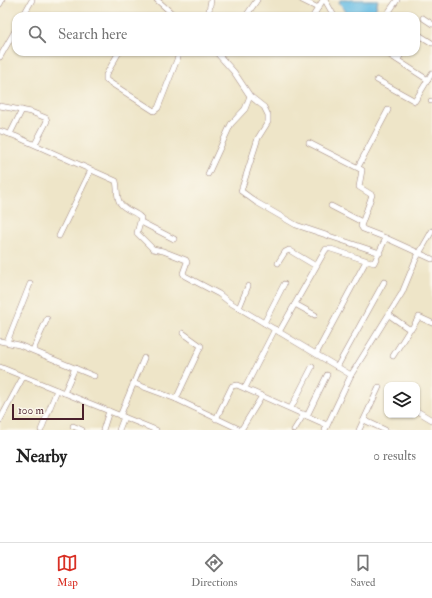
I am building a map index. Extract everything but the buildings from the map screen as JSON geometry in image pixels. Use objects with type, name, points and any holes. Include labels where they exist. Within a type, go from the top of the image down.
[{"type":"street","points":[[0,4],[2,0]]},
{"type":"street","points":[[25,12],[32,0]]},
{"type":"street","points":[[157,0],[170,12]]},
{"type":"street","points":[[209,12],[211,0]]},
{"type":"street","points":[[249,12],[257,0]]},
{"type":"street","points":[[302,0],[318,8]]},
{"type":"street","points":[[316,12],[324,0],[332,12]]},
{"type":"street","points":[[389,12],[397,0]]},
{"type":"street","points":[[423,18],[432,24]]},
{"type":"street","points":[[0,57],[12,36]]},
{"type":"street","points":[[420,36],[432,44]]},
{"type":"street","points":[[117,56],[106,75],[106,80],[154,111],[158,108],[178,56]]},
{"type":"street","points":[[220,56],[234,72],[250,96],[264,106],[269,119],[258,138],[241,191],[256,202],[296,225],[380,253]]},
{"type":"street","points":[[392,56],[428,80]]},
{"type":"street","points":[[398,60],[400,56]]},
{"type":"street","points":[[377,80],[415,101],[432,73]]},
{"type":"street","points":[[208,174],[229,128],[245,109],[250,96]]},
{"type":"street","points":[[0,106],[22,110],[47,119],[35,144]]},
{"type":"street","points":[[10,134],[22,110]]},
{"type":"street","points":[[358,167],[388,110]]},
{"type":"street","points":[[0,131],[35,144],[116,181],[119,202],[124,208],[139,215],[142,222],[174,239]]},
{"type":"street","points":[[309,143],[358,167],[363,172],[359,187],[372,195],[362,222],[361,226],[363,229],[419,252],[432,259]]},
{"type":"street","points":[[58,236],[91,170]]},
{"type":"street","points":[[331,206],[362,222]]},
{"type":"street","points":[[142,222],[137,233],[151,248],[186,260],[185,276],[219,294],[239,308],[351,375]]},
{"type":"street","points":[[216,419],[232,386],[237,385],[306,415],[326,428],[351,375],[402,293],[419,252],[432,231]]},
{"type":"street","points":[[245,388],[277,331],[295,304],[316,266],[328,248],[374,263],[386,238]]},
{"type":"street","points":[[278,263],[285,252],[289,250],[316,266]]},
{"type":"street","points":[[316,354],[366,261]]},
{"type":"street","points":[[337,367],[384,282]]},
{"type":"street","points":[[7,342],[30,284]]},
{"type":"street","points":[[264,323],[284,284]]},
{"type":"street","points":[[239,308],[248,286]]},
{"type":"street","points":[[295,304],[314,315]]},
{"type":"street","points":[[389,316],[410,329]]},
{"type":"street","points":[[394,356],[419,317],[432,323]]},
{"type":"street","points":[[33,350],[47,319]]},
{"type":"street","points":[[176,399],[201,346],[183,334]]},
{"type":"street","points":[[0,341],[33,350],[94,376]]},
{"type":"street","points":[[119,430],[133,383],[144,358]]},
{"type":"street","points":[[0,367],[156,430]]},
{"type":"street","points":[[291,408],[312,367]]},
{"type":"street","points":[[64,393],[75,368]]},
{"type":"street","points":[[294,430],[306,415],[327,375]]},
{"type":"street","points":[[0,420],[23,376]]},
{"type":"street","points":[[133,383],[176,399],[241,430],[262,396]]},
{"type":"street","points":[[359,430],[379,387]]},
{"type":"street","points":[[41,430],[57,390]]},
{"type":"street","points":[[102,430],[110,411]]},
{"type":"street","points":[[420,413],[432,420]]},
{"type":"street","points":[[364,420],[385,430]]},
{"type":"street","points":[[74,426],[82,430]]},
{"type":"water","points":[[340,0],[378,0],[375,12],[346,12],[339,2]]}]
